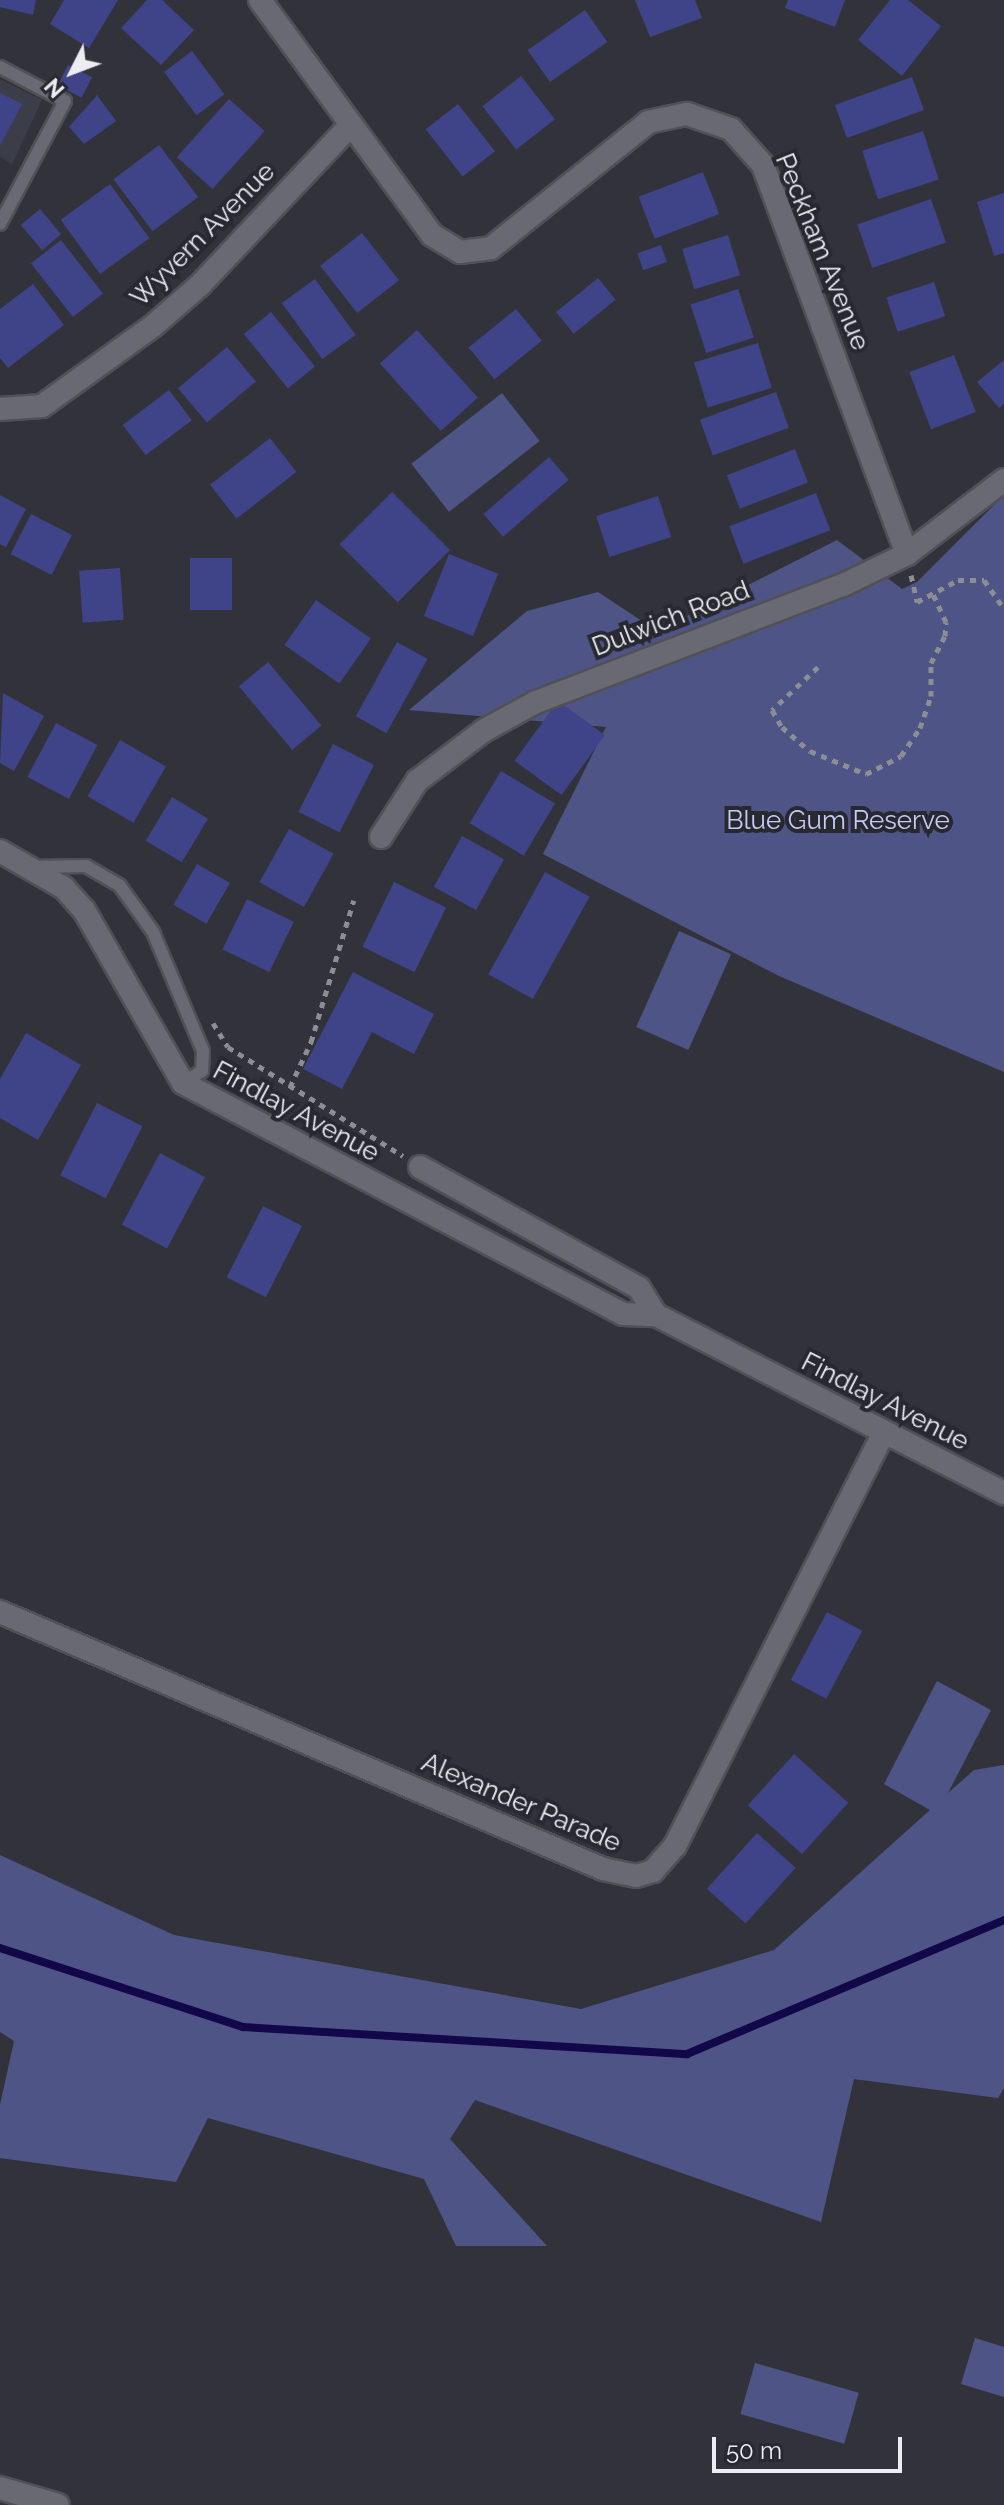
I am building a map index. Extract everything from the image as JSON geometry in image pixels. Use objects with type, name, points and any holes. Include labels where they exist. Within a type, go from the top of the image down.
[{"type":"street","name":"Peckham Avenue","points":[[260,0],[432,235],[460,252],[491,248],[648,122],[687,114],[731,129],[763,165],[907,554]]},
{"type":"street","name":"Wyvern Avenue","points":[[0,409],[42,406],[153,326],[200,285],[351,125]]},
{"type":"street","name":"Dulwich Road","points":[[381,837],[417,781],[523,709],[843,585],[907,554],[1004,480]]},
{"type":"street","name":"Findlay Avenue","points":[[0,851],[31,867],[84,910],[183,1083],[623,1314],[656,1315],[1004,1493]]},
{"type":"street","name":"Findlay Avenue","points":[[420,1167],[639,1288],[656,1315]]},
{"type":"street","name":"Alexander Parade","points":[[0,1612],[603,1869],[636,1876],[653,1871],[675,1846],[884,1433]]},
{"type":"street","points":[[0,2488],[58,2505]]},
{"type":"lane","points":[[0,67],[65,101],[0,224]]},
{"type":"lane","points":[[31,867],[86,866],[120,886],[153,932],[194,1025],[202,1071],[183,1083]]},
{"type":"path","points":[[917,602],[958,580],[984,580],[1004,609]]},
{"type":"path","points":[[818,667],[772,710],[782,727],[810,751],[866,774],[901,756],[920,728],[931,696],[931,663],[945,636],[946,622],[933,594]]},
{"type":"path","points":[[290,1087],[311,1042],[354,900]]},
{"type":"path","points":[[194,1025],[211,1021],[228,1047],[420,1167]]},
{"type":"shaded area","points":[[0,79],[42,100],[12,164],[0,157]]},
{"type":"green space","points":[[502,393],[540,441],[449,512],[411,464]]},
{"type":"green space","name":"Blue Gum Reserve","points":[[1004,495],[1004,1072],[779,976],[543,854],[606,727],[409,710],[527,611],[598,592],[657,631],[837,540],[902,589],[917,582]]},
{"type":"green space","points":[[679,931],[731,954],[688,1050],[636,1027]]},
{"type":"green space","points":[[937,1681],[991,1710],[948,1793],[974,1770],[1004,1765],[1004,2088],[998,2098],[854,2079],[821,2222],[475,2100],[450,2139],[547,2246],[456,2246],[424,2179],[208,2118],[176,2182],[0,2158],[0,2105],[14,2041],[0,2032],[0,1855],[174,1935],[581,2009],[774,1950],[930,1810],[884,1784]]},
{"type":"green space","points":[[975,2338],[1004,2347],[1004,2397],[961,2384]]},
{"type":"green space","points":[[755,2363],[859,2393],[844,2444],[740,2414]]},
{"type":"building","points":[[0,0],[36,0],[33,15],[0,7]]},
{"type":"building","points":[[64,0],[118,0],[89,48],[50,24]]},
{"type":"building","points":[[147,0],[162,0],[194,30],[161,65],[121,28]]},
{"type":"building","points":[[635,0],[695,0],[702,18],[650,37]]},
{"type":"building","points":[[788,0],[845,0],[835,27],[785,8]]},
{"type":"building","points":[[890,0],[908,0],[941,26],[902,76],[858,40]]},
{"type":"building","points":[[585,10],[607,42],[550,82],[528,50]]},
{"type":"building","points":[[192,51],[224,94],[197,115],[164,72]]},
{"type":"building","points":[[68,65],[92,77],[82,98],[58,85]]},
{"type":"building","points":[[521,76],[555,119],[516,150],[482,106]]},
{"type":"building","points":[[912,77],[924,110],[847,138],[835,105]]},
{"type":"building","points":[[0,93],[22,104],[0,146]]},
{"type":"building","points":[[97,95],[116,121],[84,144],[69,127]]},
{"type":"building","points":[[229,99],[265,131],[212,189],[177,157]]},
{"type":"building","points":[[458,104],[495,151],[463,177],[426,129]]},
{"type":"building","points":[[923,131],[939,180],[878,199],[862,151]]},
{"type":"building","points":[[159,145],[198,197],[153,231],[113,179]]},
{"type":"building","points":[[703,172],[719,214],[655,239],[639,197]]},
{"type":"building","points":[[110,184],[149,238],[100,274],[61,220]]},
{"type":"building","points":[[1004,193],[1004,253],[994,256],[977,202]]},
{"type":"building","points":[[931,199],[946,242],[872,268],[857,224]]},
{"type":"building","points":[[40,209],[61,234],[42,250],[21,225]]},
{"type":"building","points":[[362,233],[399,280],[357,313],[320,266]]},
{"type":"building","points":[[728,235],[740,275],[694,289],[682,249]]},
{"type":"building","points":[[61,240],[103,294],[73,317],[31,263]]},
{"type":"building","points":[[661,245],[667,262],[643,270],[637,253]]},
{"type":"building","points":[[598,278],[616,300],[574,334],[556,312]]},
{"type":"building","points":[[315,279],[356,335],[322,359],[282,303]]},
{"type":"building","points":[[934,282],[945,316],[898,332],[886,297]]},
{"type":"building","points":[[33,284],[64,325],[8,368],[0,358],[0,309]]},
{"type":"building","points":[[738,289],[754,338],[706,353],[690,304]]},
{"type":"building","points":[[516,309],[542,341],[494,379],[469,347]]},
{"type":"building","points":[[271,312],[315,366],[288,388],[244,334]]},
{"type":"building","points":[[417,330],[478,398],[441,431],[380,363]]},
{"type":"building","points":[[758,343],[772,388],[708,408],[694,363]]},
{"type":"building","points":[[227,347],[256,381],[207,423],[178,388]]},
{"type":"building","points":[[954,355],[976,412],[931,429],[909,372]]},
{"type":"building","points":[[1004,360],[1004,404],[999,408],[977,382]]},
{"type":"building","points":[[169,390],[192,420],[146,455],[123,425]]},
{"type":"building","points":[[776,392],[789,428],[713,455],[700,420]]},
{"type":"building","points":[[270,438],[296,472],[237,519],[210,485]]},
{"type":"building","points":[[795,449],[808,483],[740,509],[727,475]]},
{"type":"building","points":[[549,457],[569,480],[503,537],[483,514]]},
{"type":"building","points":[[392,492],[450,550],[398,602],[340,544]]},
{"type":"building","points":[[816,493],[830,530],[744,564],[729,526]]},
{"type":"building","points":[[0,495],[26,509],[6,547],[0,544]]},
{"type":"building","points":[[658,496],[671,537],[609,557],[596,516]]},
{"type":"building","points":[[31,514],[72,535],[52,575],[11,554]]},
{"type":"building","points":[[449,554],[498,574],[473,636],[424,616]]},
{"type":"building","points":[[190,558],[232,558],[232,610],[190,610]]},
{"type":"building","points":[[120,568],[124,620],[83,623],[79,571]]},
{"type":"building","points":[[316,600],[371,638],[339,683],[284,645]]},
{"type":"building","points":[[397,642],[428,659],[386,733],[356,716]]},
{"type":"building","points":[[268,662],[321,726],[292,750],[239,686]]},
{"type":"building","points":[[3,693],[44,716],[14,771],[0,763]]},
{"type":"building","points":[[558,701],[605,735],[561,795],[515,761]]},
{"type":"building","points":[[56,723],[97,745],[69,799],[27,777]]},
{"type":"building","points":[[120,740],[166,766],[133,823],[88,796]]},
{"type":"building","points":[[333,744],[374,765],[339,833],[298,812]]},
{"type":"building","points":[[501,771],[555,803],[524,856],[470,823]]},
{"type":"building","points":[[172,797],[208,819],[182,862],[146,841]]},
{"type":"building","points":[[289,829],[334,854],[304,907],[259,882]]},
{"type":"building","points":[[462,836],[504,859],[476,910],[434,887]]},
{"type":"building","points":[[197,864],[230,883],[206,924],[174,905]]},
{"type":"building","points":[[545,872],[590,897],[533,999],[488,974]]},
{"type":"building","points":[[394,882],[446,907],[415,972],[362,947]]},
{"type":"building","points":[[247,899],[294,922],[269,972],[222,949]]},
{"type":"building","points":[[353,972],[434,1014],[414,1054],[372,1032],[342,1089],[303,1069]]},
{"type":"building","points":[[26,1033],[81,1065],[38,1140],[0,1118],[0,1079]]},
{"type":"building","points":[[97,1103],[142,1126],[106,1198],[60,1175]]},
{"type":"building","points":[[160,1153],[205,1177],[167,1248],[122,1225]]},
{"type":"building","points":[[263,1206],[302,1226],[266,1297],[227,1277]]},
{"type":"building","points":[[827,1612],[862,1631],[826,1699],[791,1680]]},
{"type":"building","points":[[794,1754],[848,1803],[802,1854],[748,1805]]},
{"type":"building","points":[[757,1833],[796,1868],[745,1924],[707,1889]]},
{"type":"waterway","points":[[0,1948],[243,2027],[687,2054],[1004,1920]]}]
